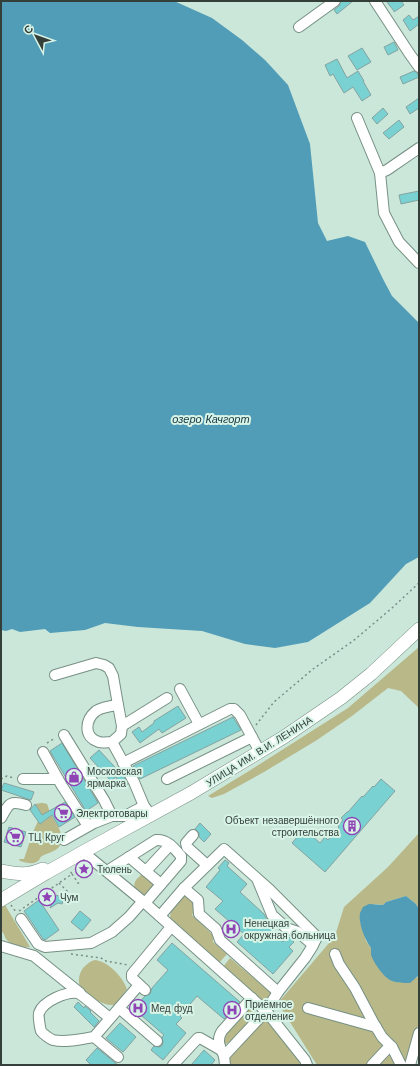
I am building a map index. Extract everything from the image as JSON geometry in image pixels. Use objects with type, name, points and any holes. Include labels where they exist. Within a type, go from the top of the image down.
[{"type":"main road","name":"УЛИЦА ИМ. В.И. ЛЕНИНА","points":[[83,852],[147,810],[191,793],[284,737],[341,698],[371,674],[419,629]]},
{"type":"main road","points":[[1,872],[20,874],[34,873],[83,852]]},
{"type":"main road","points":[[5,898],[45,878],[83,852]]},
{"type":"main road","points":[[1,872],[8,883],[5,898]]},
{"type":"street","points":[[299,27],[335,1]]},
{"type":"street","points":[[375,1],[419,67]]},
{"type":"street","points":[[357,118],[380,174],[384,213],[399,242],[419,263]]},
{"type":"street","points":[[380,174],[419,148]]},
{"type":"street","points":[[55,675],[96,663],[109,668],[113,676],[122,726],[121,734],[112,742],[100,742],[94,740],[87,730],[89,719],[104,707],[118,705]]},
{"type":"street","points":[[180,689],[199,724]]},
{"type":"street","points":[[122,726],[167,698]]},
{"type":"street","points":[[123,763],[230,709],[234,709],[240,715],[260,752]]},
{"type":"street","points":[[64,735],[104,800],[112,816]]},
{"type":"street","points":[[167,779],[252,737]]},
{"type":"street","points":[[64,840],[94,823],[112,816],[125,816],[147,810],[134,782],[112,742]]},
{"type":"street","points":[[43,752],[62,786],[88,826]]},
{"type":"street","points":[[24,779],[58,779]]},
{"type":"street","points":[[1,818],[6,808],[10,804],[16,802],[26,805]]},
{"type":"street","points":[[194,835],[186,843],[187,847],[207,866]]},
{"type":"street","points":[[21,919],[38,944],[45,947],[91,943],[112,932],[129,917],[181,861],[181,856],[167,842],[156,840],[107,871]]},
{"type":"street","points":[[146,871],[170,845]]},
{"type":"street","points":[[160,916],[184,888],[224,849],[269,889],[317,937],[305,958],[278,992],[266,1011],[223,1057]]},
{"type":"street","points":[[83,852],[144,902],[266,1011],[305,1060],[307,1065]]},
{"type":"street","points":[[129,857],[161,884]]},
{"type":"street","points":[[256,877],[275,919],[286,928],[298,932],[313,945]]},
{"type":"street","points":[[184,888],[198,900],[199,914],[216,929],[220,940],[278,992]]},
{"type":"street","points":[[80,994],[70,993],[49,1001],[38,1014],[41,1031],[52,1040],[68,1041],[94,1037],[119,1008],[142,987],[132,978],[132,974],[171,927]]},
{"type":"street","points":[[1,946],[34,956],[110,1018]]},
{"type":"street","points":[[335,954],[339,964],[355,988],[376,1027],[382,1037],[392,1046],[401,1065]]},
{"type":"street","points":[[223,1057],[218,1040],[219,1035],[252,998]]},
{"type":"street","points":[[119,1008],[157,1041]]},
{"type":"street","points":[[308,1008],[376,1027]]},
{"type":"street","points":[[410,1065],[419,1033]]},
{"type":"street","points":[[94,1037],[118,1057]]},
{"type":"street","points":[[173,1065],[198,1038],[200,1038],[223,1057]]},
{"type":"street","points":[[372,1065],[387,1049],[392,1046]]},
{"type":"path","points":[[252,737],[259,720],[274,702],[313,669],[353,641],[392,608],[419,582]]},
{"type":"path","points":[[43,752],[46,744],[60,734],[64,735]]},
{"type":"path","points":[[1,779],[7,776],[24,779]]},
{"type":"path","points":[[67,868],[81,884]]},
{"type":"path","points":[[5,898],[16,912],[72,874]]},
{"type":"path","points":[[45,878],[50,889]]},
{"type":"path","points":[[58,883],[69,893]]},
{"type":"path","points":[[71,954],[100,958],[106,961],[138,967]]},
{"type":"green space","points":[[419,647],[419,708],[401,691],[388,688],[352,716],[317,740],[264,772],[224,794],[212,798],[208,796],[348,708]]},
{"type":"green space","points":[[35,804],[47,804],[61,834],[61,843],[57,849],[42,856],[34,863],[20,861],[19,859],[24,859],[38,821],[40,824],[46,820]]},
{"type":"green space","points":[[419,833],[419,909],[416,904],[406,896],[386,902],[383,905],[375,904],[360,921],[366,941],[371,948],[416,978],[419,975],[419,1023],[406,1064],[317,1065],[278,1003],[335,936],[344,907],[388,867]]},
{"type":"green space","points":[[143,874],[155,885],[145,896],[140,894],[134,886],[136,880]]},
{"type":"green space","points":[[184,896],[193,899],[194,911],[192,915],[213,935],[213,942],[227,954],[219,963],[170,919],[171,909]]},
{"type":"green space","points":[[5,905],[30,947],[14,945],[6,939],[1,931],[1,908]]},
{"type":"green space","points":[[230,958],[270,992],[270,996],[267,1000],[263,1001],[223,967]]},
{"type":"green space","points":[[95,960],[100,961],[114,970],[125,984],[127,989],[116,1004],[109,1005],[94,999],[81,989],[79,977],[81,971],[89,963]]},
{"type":"green space","points":[[250,1006],[255,1009],[256,1016],[239,1036],[224,1044],[222,1035]]},
{"type":"green space","points":[[264,1017],[289,1046],[301,1065],[228,1065],[227,1057]]},
{"type":"water","name":"озеро Качгорт","points":[[1,1],[174,1],[212,18],[242,40],[265,60],[288,85],[310,144],[318,223],[327,241],[348,236],[365,242],[392,296],[419,323],[419,557],[406,564],[370,603],[308,642],[275,648],[245,644],[202,631],[138,627],[105,623],[85,630],[50,633],[45,629],[20,632],[12,629],[6,631],[1,630]]},
{"type":"water","points":[[406,896],[416,904],[419,909],[419,975],[410,983],[397,982],[390,980],[385,976],[372,957],[371,948],[366,941],[360,922],[360,913],[363,907],[369,904],[383,905],[386,902]]},
{"type":"building","points":[[341,1],[353,1],[337,14],[334,10],[339,6]]},
{"type":"building","points":[[386,1],[401,1],[404,5],[394,12]]},
{"type":"building","points":[[409,15],[413,20],[419,16],[419,24],[410,31],[403,20]]},
{"type":"building","points":[[394,42],[398,50],[388,55],[384,47]]},
{"type":"building","points":[[362,48],[371,62],[357,70],[348,56]]},
{"type":"building","points":[[337,59],[347,78],[358,71],[371,95],[362,101],[353,87],[344,93],[333,74],[330,76],[325,65]]},
{"type":"building","points":[[414,71],[419,77],[403,84],[400,77]]},
{"type":"building","points":[[419,98],[419,108],[410,114],[406,107]]},
{"type":"building","points":[[383,108],[388,114],[377,124],[372,118]]},
{"type":"building","points":[[399,120],[404,127],[389,139],[383,133]]},
{"type":"building","points":[[419,191],[419,200],[401,204],[399,195]]},
{"type":"building","points":[[178,706],[186,718],[162,733],[159,729],[140,743],[132,732],[139,727],[142,732],[154,723],[154,721]]},
{"type":"building","points":[[233,717],[241,730],[140,779],[133,766]]},
{"type":"building","points":[[62,743],[98,803],[86,811],[50,751]]},
{"type":"building","points":[[99,750],[125,778],[128,785],[121,788],[116,777],[111,781],[90,758]]},
{"type":"building","name":"Объект незавершённого строительства","points":[[381,779],[395,791],[325,872],[292,843],[304,829],[320,843],[325,837],[328,840],[339,827],[338,826],[343,820],[341,818]]},
{"type":"building","points":[[4,783],[34,792],[31,800],[1,790]]},
{"type":"building","name":"Электротовары","points":[[65,802],[75,817],[59,827],[52,815],[40,824],[30,810],[35,804],[42,815]]},
{"type":"building","points":[[200,823],[211,834],[204,842],[199,837],[199,833],[195,829]]},
{"type":"building","name":"ТЦ Круг","points":[[9,827],[26,832],[21,847],[4,842]]},
{"type":"building","points":[[225,860],[229,863],[227,866],[247,884],[240,892],[264,914],[267,920],[275,927],[271,932],[283,942],[288,936],[294,942],[289,947],[293,951],[273,974],[237,942],[244,934],[215,909],[223,901],[206,887],[220,870],[218,868]]},
{"type":"building","points":[[56,895],[64,898],[62,904],[58,903],[50,908]]},
{"type":"building","points":[[39,900],[59,930],[45,940],[24,911]]},
{"type":"building","points":[[80,911],[91,920],[82,931],[71,922]]},
{"type":"building","points":[[172,943],[240,1002],[224,1019],[197,996],[180,1016],[182,1018],[176,1024],[186,1033],[163,1060],[151,1050],[154,1046],[162,1046],[162,1037],[164,1035],[134,1009],[145,996],[150,994],[152,988],[168,970],[157,960]]},
{"type":"building","points":[[78,1002],[84,1008],[85,1006],[91,1011],[90,1012],[99,1021],[94,1027],[74,1007]]},
{"type":"building","points":[[120,1023],[136,1037],[123,1052],[106,1038]]},
{"type":"building","points":[[97,1048],[118,1065],[91,1065],[86,1060]]},
{"type":"building","points":[[204,1050],[215,1060],[211,1065],[191,1065]]},
{"type":"place","name":"Московская ярмарка","points":[[74,777]]},
{"type":"place","name":"Электротовары","points":[[63,813]]},
{"type":"place","name":"Объект незавершённого строительства","points":[[352,826]]},
{"type":"place","name":"ТЦ Круг","points":[[15,837]]},
{"type":"place","name":"Тюлень","points":[[84,869]]},
{"type":"place","name":"Чум","points":[[47,897]]},
{"type":"place","name":"Ненецкая окружная больница","points":[[231,929]]},
{"type":"place","name":"Мед фуд","points":[[138,1008]]},
{"type":"place","name":"Приёмное отделение","points":[[232,1010]]}]
